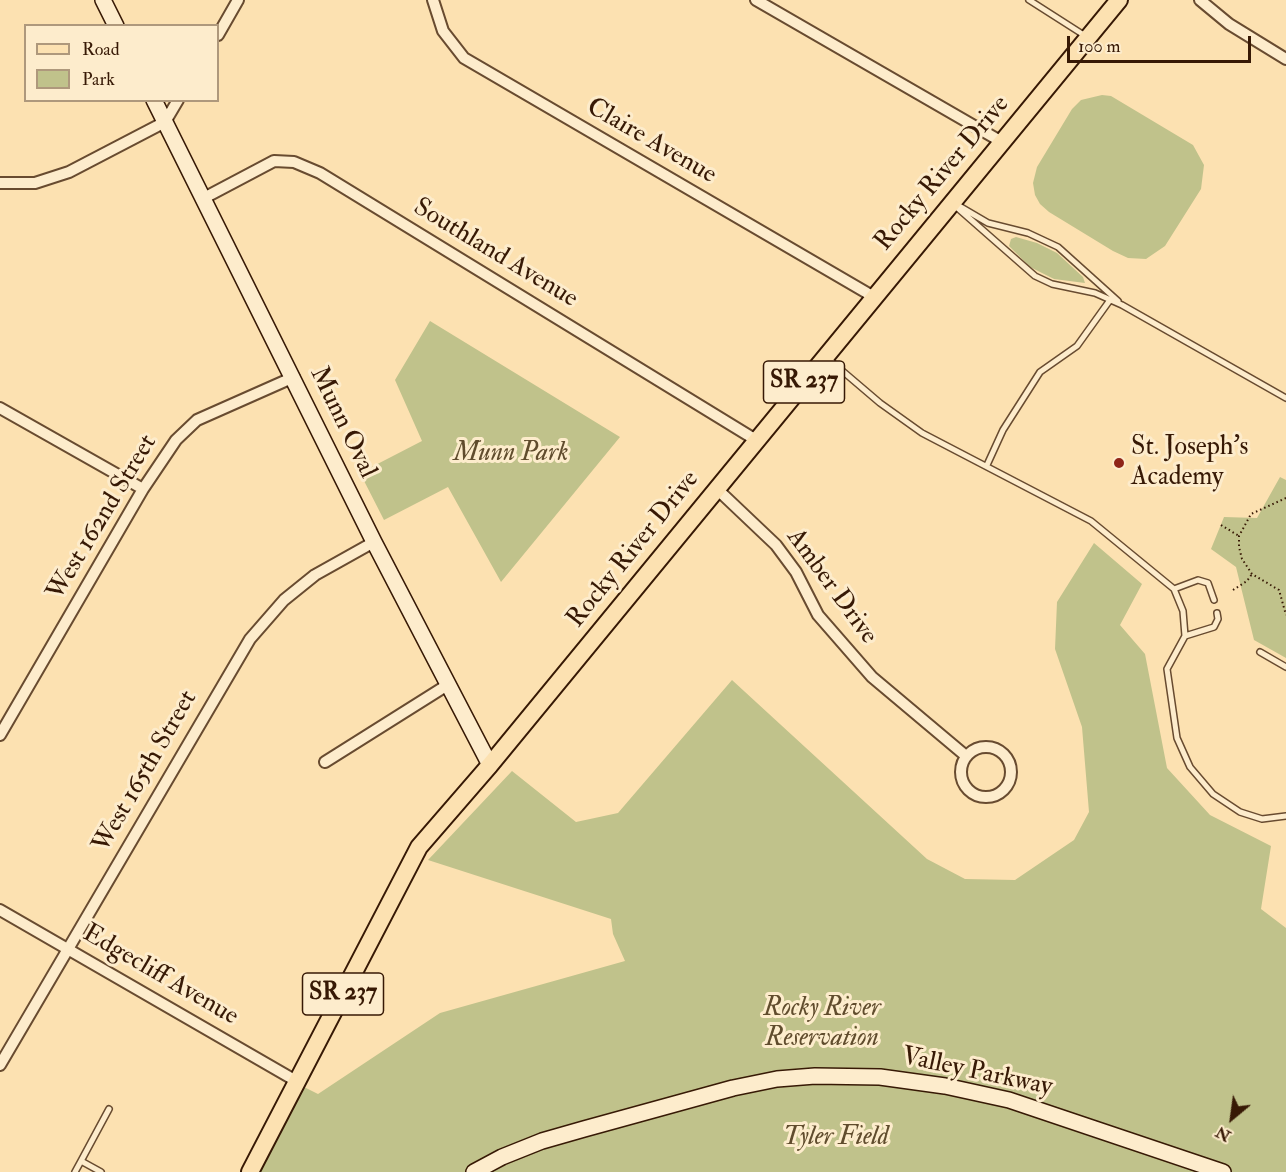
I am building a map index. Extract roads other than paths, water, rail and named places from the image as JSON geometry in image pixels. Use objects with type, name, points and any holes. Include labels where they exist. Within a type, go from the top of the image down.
[{"type":"main road","name":"Rocky River Drive","points":[[250,1172],[419,848],[490,765],[1119,0]]},
{"type":"street","points":[[103,0],[115,24]]},
{"type":"street","points":[[219,33],[238,0]]},
{"type":"street","name":"Claire Avenue","points":[[433,0],[443,31],[464,58],[874,297]]},
{"type":"street","points":[[756,0],[1002,142]]},
{"type":"street","points":[[1200,0],[1229,24],[1286,59]]},
{"type":"street","name":"Munn Oval","points":[[155,102],[294,377],[374,542],[490,765]]},
{"type":"street","points":[[0,183],[35,183],[69,172],[165,122],[177,102]]},
{"type":"street","name":"Southland Avenue","points":[[204,198],[274,161],[294,162],[320,173],[756,440]]},
{"type":"street","name":"West 162nd Street","points":[[0,735],[142,489],[176,440],[197,420],[294,377]]},
{"type":"street","points":[[0,408],[142,489]]},
{"type":"street","name":"Amber Drive","points":[[717,489],[776,545],[796,572],[818,615],[872,677],[966,756]]},
{"type":"street","name":"West 165th Street","points":[[0,1065],[250,639],[284,600],[315,575],[374,542]]},
{"type":"street","points":[[325,762],[448,684]]},
{"type":"street","points":[[980,747],[997,749],[1010,761],[1012,770],[1007,786],[1002,792],[987,797],[971,792],[966,787],[961,772],[966,756],[980,747]]},
{"type":"street","name":"Edgecliff Avenue","points":[[0,910],[298,1082]]},
{"type":"street","name":"Valley Parkway","points":[[474,1172],[542,1141],[595,1126],[733,1088],[777,1079],[815,1076],[880,1077],[945,1086],[1009,1100],[1223,1172]]},
{"type":"lane","points":[[1029,0],[1089,38]]},
{"type":"lane","points":[[952,203],[1035,276],[1122,305],[1286,398]]},
{"type":"lane","points":[[952,203],[988,223],[1028,233],[1058,247],[1122,305]]},
{"type":"lane","points":[[987,465],[1003,430],[1040,372],[1077,346],[1110,300]]},
{"type":"lane","points":[[825,356],[880,403],[922,433],[1091,520],[1174,589],[1183,611],[1185,636],[1167,669],[1177,738],[1190,767],[1213,794],[1240,812],[1262,819],[1286,816]]},
{"type":"lane","points":[[1174,589],[1198,580],[1208,583],[1214,600]]},
{"type":"lane","points":[[1185,636],[1214,627],[1218,619],[1217,613]]},
{"type":"lane","points":[[1260,652],[1286,667]]},
{"type":"lane","points":[[75,1172],[109,1109]]},
{"type":"lane","points":[[81,1161],[101,1172]]},
{"type":"place","name":"St. Joseph's Academy","points":[[1119,463]]},
{"type":"park label","name":"Munn Park","points":[[511,454]]},
{"type":"park label","name":"Rocky River Reservation","points":[[822,1024]]},
{"type":"park label","name":"Tyler Field","points":[[836,1138]]}]
